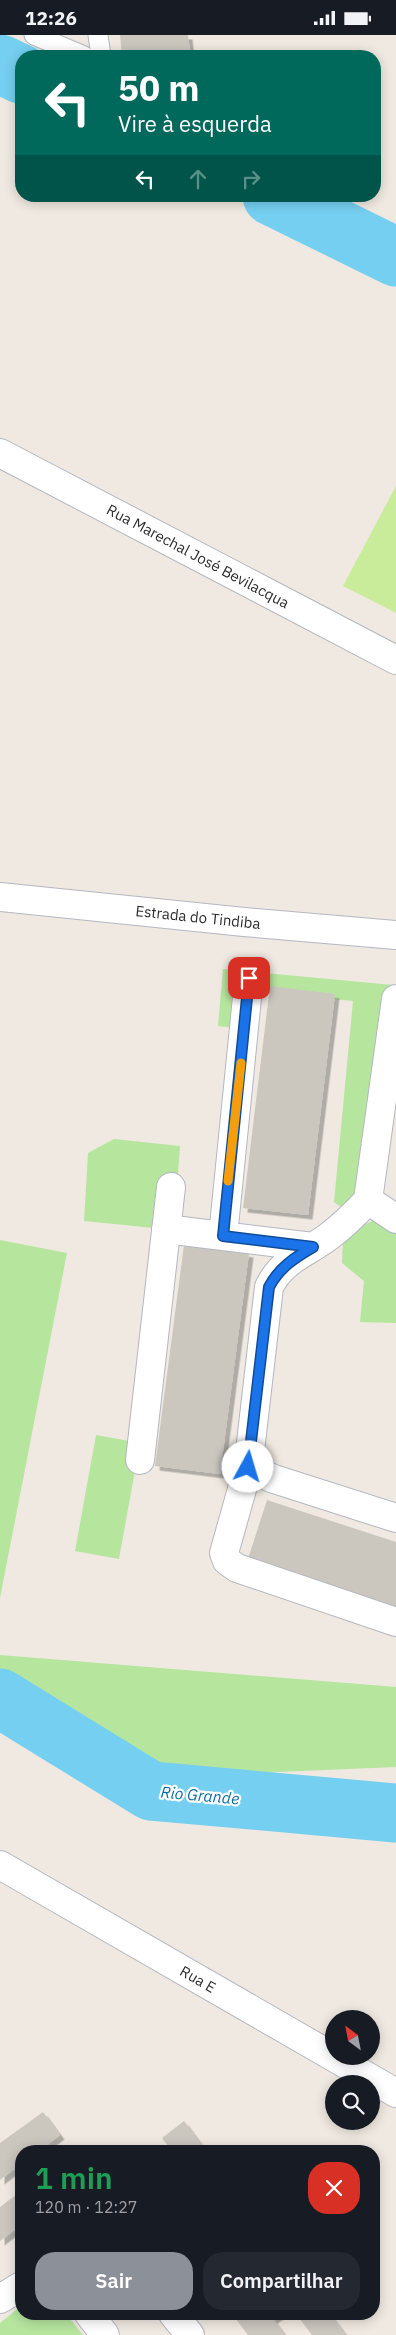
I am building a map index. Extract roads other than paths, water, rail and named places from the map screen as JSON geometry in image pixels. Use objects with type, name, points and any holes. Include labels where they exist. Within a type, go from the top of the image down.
[{"type":"street","name":"Rua Marechal José Bevilacqua","points":[[0,453],[396,660]]},
{"type":"street","name":"Estrada do Tindiba","points":[[0,897],[244,922],[396,935]]},
{"type":"street","points":[[223,1236],[249,978]]},
{"type":"street","points":[[396,999],[368,1200],[350,1220],[313,1247],[291,1260],[276,1274],[269,1287],[248,1467],[224,1553],[227,1561],[236,1568],[396,1622]]},
{"type":"street","points":[[140,1460],[171,1187]]},
{"type":"street","points":[[368,1200],[396,1219]]},
{"type":"street","points":[[166,1229],[313,1247]]},
{"type":"street","points":[[248,1467],[274,1479],[396,1518]]},
{"type":"street","name":"Rua E","points":[[0,1865],[396,2093]]},
{"type":"street","points":[[0,2299],[15,2289]]},
{"type":"street","points":[[94,2320],[105,2335]]},
{"type":"street","points":[[179,2320],[190,2335]]},
{"type":"lane","points":[[34,35],[70,50]]},
{"type":"lane","points":[[98,35],[100,50]]},
{"type":"waterway","points":[[0,64],[15,71]]},
{"type":"waterway","points":[[284,202],[396,257]]},
{"type":"waterway","name":"Rio Grande","points":[[0,1698],[151,1791],[396,1813]]}]
